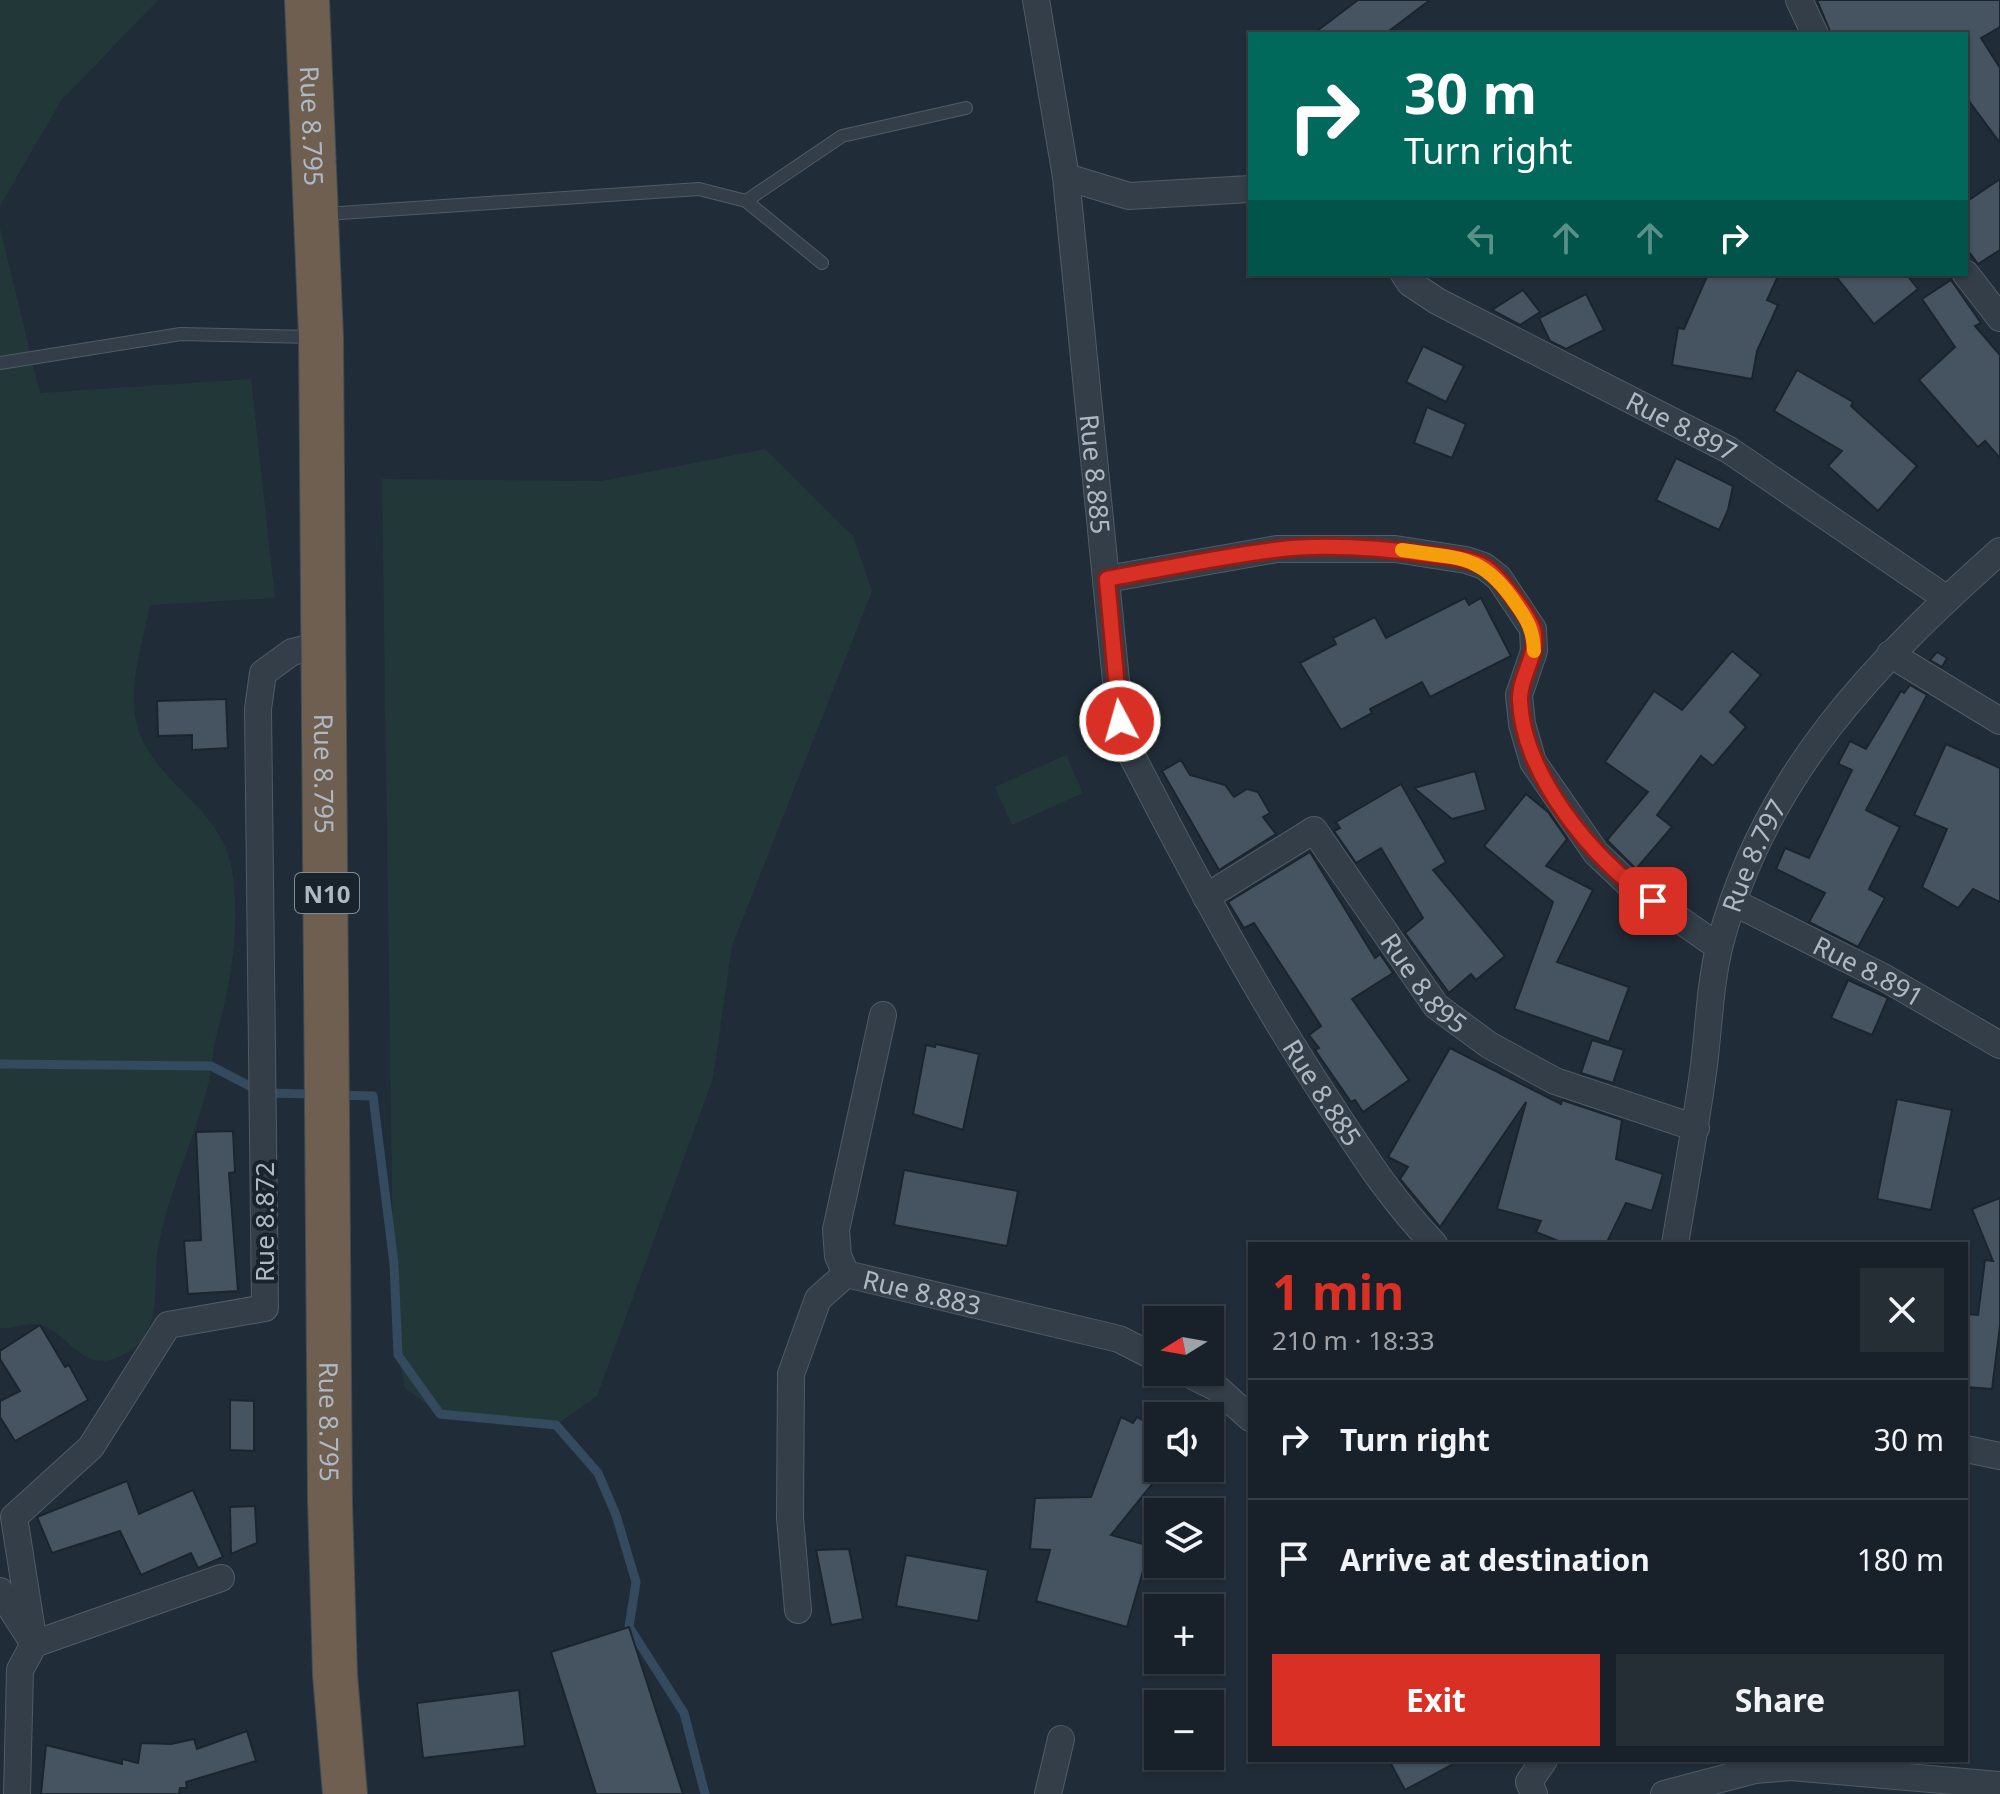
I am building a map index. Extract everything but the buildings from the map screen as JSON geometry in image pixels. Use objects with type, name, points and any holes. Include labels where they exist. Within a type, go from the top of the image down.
[{"type":"highway","name":"Rue 8.795","points":[[300,1],[318,214],[321,337],[330,1501],[343,1792]]},
{"type":"street","name":"Rue 8.885","points":[[1036,0],[1066,177],[1124,732],[1130,752],[1206,897],[1307,1070],[1394,1202],[1432,1242]]},
{"type":"street","points":[[1799,0],[1814,32]]},
{"type":"street","points":[[1066,177],[1129,196],[1248,189]]},
{"type":"street","name":"Rue 8.897","points":[[1405,276],[1410,283],[1437,301],[1729,450],[1947,599]]},
{"type":"street","points":[[1968,276],[2000,318]]},
{"type":"street","points":[[1107,579],[1277,549],[1395,549],[1466,560],[1484,566],[1499,578],[1533,629],[1534,651],[1519,695],[1522,724],[1533,762],[1596,853],[1631,886],[1719,947]]},
{"type":"street","name":"Rue 8.797","points":[[1675,1242],[1696,1128],[1719,947],[1760,831],[1794,772],[1890,654],[2000,551]]},
{"type":"street","name":"Rue 8.872","points":[[34,1644],[14,1517],[91,1447],[168,1325],[265,1308],[258,709],[263,673],[292,652],[324,644]]},
{"type":"street","points":[[1890,654],[2000,721]]},
{"type":"street","name":"Rue 8.895","points":[[1206,897],[1314,830],[1436,1006],[1489,1045],[1555,1081],[1696,1128]]},
{"type":"street","name":"Rue 8.891","points":[[1733,902],[1885,978],[2000,1045]]},
{"type":"street","name":"Rue 8.883","points":[[883,1015],[836,1230],[838,1256],[846,1274],[1119,1339],[1144,1352]]},
{"type":"street","points":[[798,1610],[790,1518],[791,1374],[818,1299],[846,1274]]},
{"type":"street","points":[[1213,1386],[1248,1416]]},
{"type":"street","points":[[1968,1449],[2000,1456]]},
{"type":"street","points":[[17,1794],[20,1670],[34,1644],[221,1578]]},
{"type":"street","points":[[0,1591],[34,1644]]},
{"type":"street","points":[[1048,1794],[1061,1739]]},
{"type":"street","points":[[1664,1794],[1755,1770],[1791,1767],[2000,1785]]},
{"type":"lane","points":[[746,201],[842,136],[966,108]]},
{"type":"lane","points":[[318,214],[699,189],[746,201],[822,263]]},
{"type":"lane","points":[[0,363],[181,334],[321,337]]},
{"type":"green space","points":[[0,0],[158,0],[60,102],[0,206]]},
{"type":"green space","points":[[0,228],[40,393],[251,379],[275,598],[150,605],[140,649],[134,696],[137,725],[156,762],[215,828],[226,848],[235,891],[235,933],[230,975],[208,1085],[168,1206],[158,1247],[153,1316],[138,1344],[110,1360],[89,1358],[55,1332],[36,1324],[0,1328]]},
{"type":"green space","points":[[765,449],[853,536],[872,591],[732,946],[713,1078],[597,1396],[556,1425],[448,1420],[405,1388],[394,1334],[382,479],[602,481]]},
{"type":"green space","points":[[1066,755],[1083,793],[1012,825],[995,787]]},
{"type":"waterway","points":[[0,1064],[211,1066],[263,1093],[314,1094]]},
{"type":"waterway","points":[[337,1095],[373,1096],[394,1264],[398,1355],[440,1414],[556,1425],[598,1473],[616,1515],[636,1582],[629,1627],[684,1713],[705,1794]]},
{"type":"slow traffic","points":[[1402,550],[1466,560],[1484,566],[1499,578],[1533,629],[1534,651]]},
{"type":"route","points":[[1120,721],[1107,579],[1277,549],[1395,549],[1466,560],[1484,566],[1499,578],[1533,629],[1534,651],[1519,695],[1522,724],[1533,762],[1596,853],[1631,886],[1653,901]]}]
